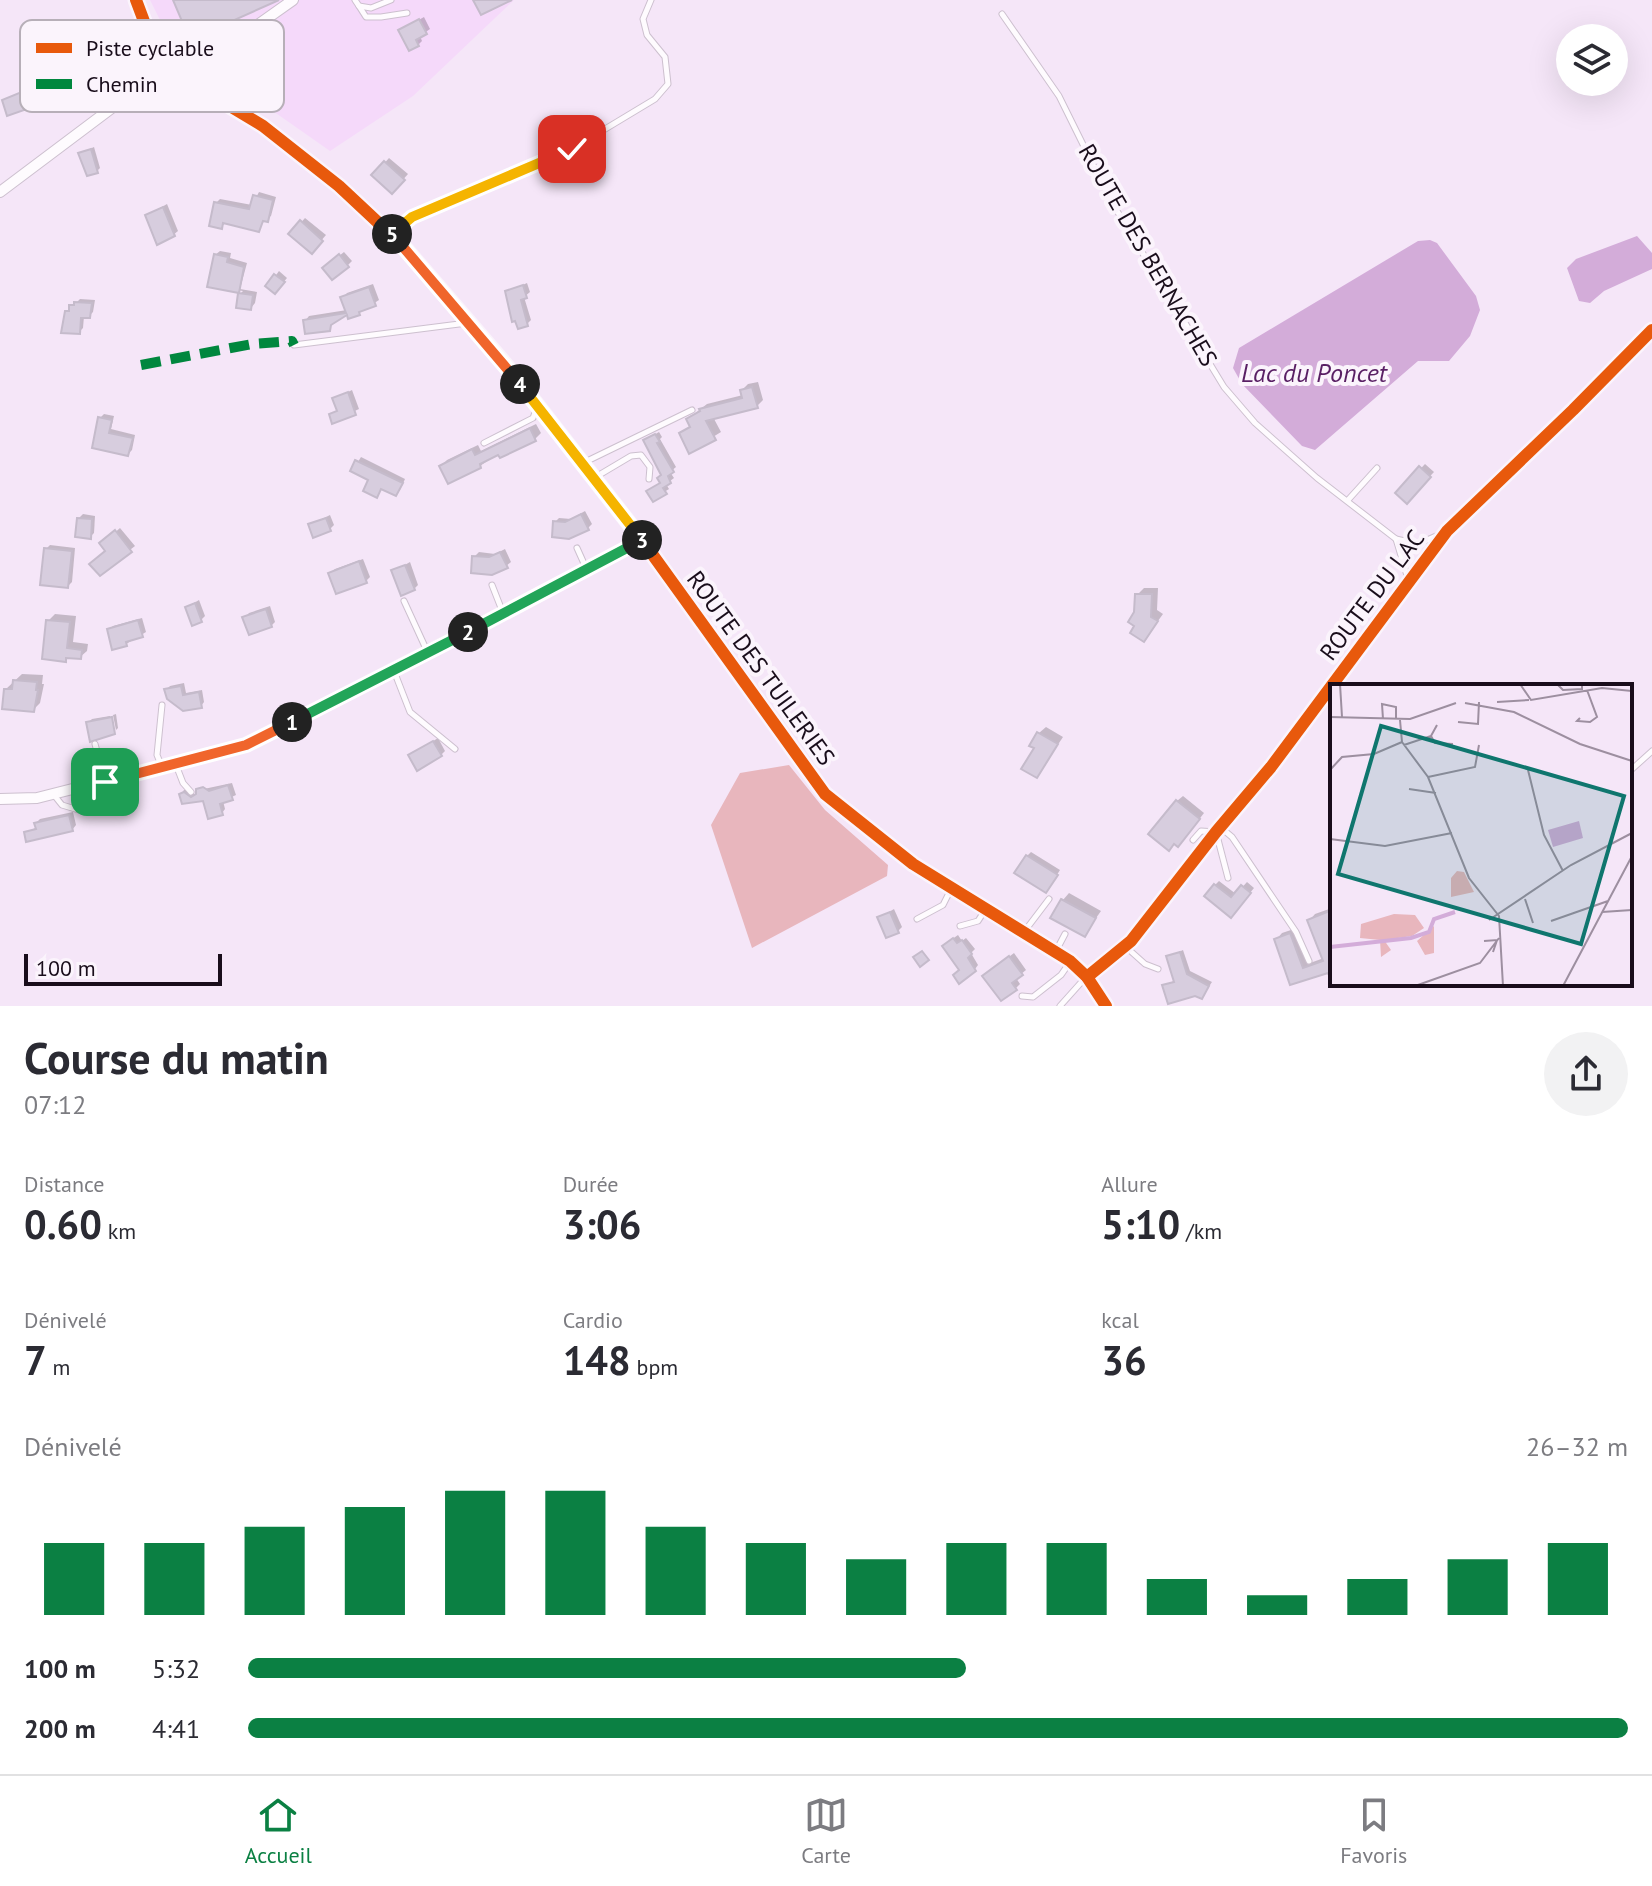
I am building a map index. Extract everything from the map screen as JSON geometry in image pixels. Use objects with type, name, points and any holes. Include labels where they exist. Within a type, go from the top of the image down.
[{"type":"street","points":[[136,0],[144,20]]},
{"type":"street","points":[[262,20],[293,0]]},
{"type":"street","points":[[0,192],[106,112]]},
{"type":"street","name":"ROUTE DES TUILERIES","points":[[242,112],[339,186],[391,233],[468,322],[642,540],[825,794],[913,864],[1070,961],[1087,977],[1106,1006]]},
{"type":"street","name":"ROUTE DU LAC","points":[[1332,684],[1447,531],[1652,330]]},
{"type":"street","points":[[0,799],[37,798],[246,745],[642,540]]},
{"type":"street","name":"ROUTE DU LAC","points":[[1087,977],[1126,947],[1271,767],[1330,687]]},
{"type":"lane","points":[[357,3],[371,8],[391,0]]},
{"type":"lane","points":[[391,233],[412,217],[572,149],[655,99],[668,84],[665,57],[647,35],[643,19],[651,0]]},
{"type":"lane","points":[[357,3],[366,17],[407,13]]},
{"type":"lane","name":"ROUTE DES BERNACHES","points":[[1002,14],[1059,96],[1111,201],[1224,387],[1255,423],[1317,478],[1396,539]]},
{"type":"lane","points":[[294,345],[468,322]]},
{"type":"lane","points":[[484,443],[533,418],[537,406]]},
{"type":"lane","points":[[582,463],[692,410]]},
{"type":"lane","points":[[594,478],[631,456],[641,455],[650,467],[649,479]]},
{"type":"lane","points":[[1348,500],[1377,468]]},
{"type":"lane","points":[[1396,539],[1418,544],[1447,531]]},
{"type":"lane","points":[[1396,539],[1409,580]]},
{"type":"lane","points":[[577,548],[587,569]]},
{"type":"lane","points":[[492,585],[503,613]]},
{"type":"lane","points":[[404,601],[428,652]]},
{"type":"lane","points":[[394,670],[410,712],[455,749]]},
{"type":"lane","points":[[162,705],[157,755],[162,768]]},
{"type":"lane","points":[[95,744],[105,782]]},
{"type":"lane","points":[[1632,769],[1652,751]]},
{"type":"lane","points":[[176,765],[183,783],[191,792]]},
{"type":"lane","points":[[53,794],[62,805],[82,811]]},
{"type":"lane","points":[[1193,840],[1201,831],[1218,829],[1232,837],[1296,932],[1309,961]]},
{"type":"lane","points":[[1218,829],[1228,878]]},
{"type":"lane","points":[[917,919],[943,905],[952,888]]},
{"type":"lane","points":[[1024,932],[1049,899]]},
{"type":"lane","points":[[960,926],[978,921],[986,909]]},
{"type":"lane","points":[[1055,952],[1065,934]]},
{"type":"lane","points":[[1126,947],[1145,964],[1158,969]]},
{"type":"lane","points":[[1022,996],[1033,997],[1061,975],[1070,961]]},
{"type":"lane","points":[[1060,1006],[1087,977]]},
{"type":"shaded area","points":[[150,0],[514,0],[413,96],[330,151],[274,112],[284,112],[284,20],[160,20]]},
{"type":"shaded area","points":[[789,765],[825,810],[888,865],[887,876],[752,948],[711,825],[740,773]]},
{"type":"water","points":[[1637,236],[1652,253],[1652,269],[1604,291],[1590,303],[1579,301],[1567,268],[1576,259]]},
{"type":"water","name":"Lac du Poncet","points":[[1418,241],[1437,243],[1476,296],[1480,310],[1470,336],[1449,361],[1418,361],[1315,450],[1302,446],[1242,384],[1233,368],[1239,348]]},
{"type":"building","points":[[173,0],[279,0],[234,20],[181,20]]},
{"type":"building","points":[[473,0],[512,0],[481,15]]},
{"type":"building","points":[[419,19],[427,34],[416,40],[419,46],[409,51],[398,30]]},
{"type":"building","points":[[20,93],[20,111],[7,116],[2,100]]},
{"type":"building","points":[[91,149],[98,173],[87,176],[78,153]]},
{"type":"building","points":[[384,161],[405,180],[392,194],[371,175]]},
{"type":"building","points":[[253,195],[273,200],[268,222],[263,221],[259,232],[223,223],[222,229],[209,226],[214,202],[249,209]]},
{"type":"building","points":[[163,207],[175,236],[157,245],[145,215]]},
{"type":"building","points":[[300,220],[323,241],[312,254],[288,234]]},
{"type":"building","points":[[214,254],[228,257],[227,262],[244,267],[239,293],[207,287]]},
{"type":"building","points":[[339,254],[349,267],[332,280],[322,268]]},
{"type":"building","points":[[274,274],[285,282],[275,294],[265,286]]},
{"type":"building","points":[[523,285],[527,298],[521,300],[528,326],[518,329],[515,321],[512,322],[505,291]]},
{"type":"building","points":[[369,287],[376,306],[348,319],[347,315],[331,325],[330,331],[305,334],[303,320],[346,313],[340,297]]},
{"type":"building","points":[[238,293],[253,295],[251,310],[236,308]]},
{"type":"building","points":[[74,302],[92,303],[90,318],[81,318],[80,334],[61,333],[65,311],[69,311],[69,305],[74,305]]},
{"type":"building","points":[[752,387],[758,408],[706,421],[716,440],[689,454],[679,433],[690,427],[686,419],[699,409],[742,398],[740,390]]},
{"type":"building","points":[[348,392],[356,415],[332,424],[329,414],[337,411],[332,398]]},
{"type":"building","points":[[98,417],[112,420],[109,433],[133,438],[128,456],[92,448]]},
{"type":"building","points":[[530,428],[536,441],[500,458],[498,455],[480,464],[481,468],[448,484],[439,466],[472,449],[475,455]]},
{"type":"building","points":[[655,434],[674,472],[668,476],[671,483],[663,488],[667,494],[653,502],[646,491],[660,483],[657,478],[661,475],[643,440]]},
{"type":"building","points":[[355,460],[403,483],[396,496],[381,489],[377,498],[363,491],[368,480],[350,471]]},
{"type":"building","points":[[1419,466],[1431,477],[1407,504],[1395,493]]},
{"type":"building","points":[[581,514],[589,530],[569,539],[552,537],[553,521],[565,522]]},
{"type":"building","points":[[77,518],[92,519],[91,539],[75,537]]},
{"type":"building","points":[[326,518],[331,531],[313,538],[308,524]]},
{"type":"building","points":[[115,530],[132,552],[100,576],[89,564],[105,551],[99,543]]},
{"type":"building","points":[[44,548],[72,551],[68,588],[40,585]]},
{"type":"building","points":[[500,552],[508,568],[492,575],[471,573],[472,556],[489,557]]},
{"type":"building","points":[[359,561],[367,583],[336,594],[328,573]]},
{"type":"building","points":[[405,565],[415,590],[401,596],[391,570]]},
{"type":"building","points":[[1135,594],[1152,594],[1151,617],[1158,621],[1144,642],[1130,633],[1134,626],[1128,622],[1134,612]]},
{"type":"building","points":[[195,603],[202,622],[192,626],[185,607]]},
{"type":"building","points":[[266,609],[272,627],[249,635],[242,617]]},
{"type":"building","points":[[46,620],[70,622],[67,648],[82,650],[81,659],[66,658],[66,662],[42,659]]},
{"type":"building","points":[[138,620],[143,637],[112,650],[107,629]]},
{"type":"building","points":[[13,680],[37,682],[34,712],[2,709],[4,689],[12,689]]},
{"type":"building","points":[[181,686],[183,695],[199,692],[202,708],[183,711],[167,699],[164,689]]},
{"type":"building","points":[[112,717],[115,734],[90,742],[86,722]]},
{"type":"building","points":[[1037,732],[1058,744],[1037,778],[1021,769],[1034,748],[1029,746]]},
{"type":"building","points":[[433,741],[442,756],[417,771],[408,755]]},
{"type":"building","points":[[228,785],[233,800],[220,804],[223,815],[208,819],[203,801],[182,804],[179,794],[184,792],[191,797],[196,794],[196,789],[203,787],[209,791]]},
{"type":"building","points":[[1176,800],[1200,819],[1178,847],[1174,844],[1169,851],[1148,834]]},
{"type":"building","points":[[69,815],[73,831],[26,842],[24,832],[36,829],[34,823]]},
{"type":"building","points":[[1026,855],[1058,875],[1046,893],[1014,873]]},
{"type":"building","points":[[1214,884],[1231,897],[1241,885],[1251,893],[1231,918],[1204,896]]},
{"type":"building","points":[[1061,899],[1096,918],[1085,937],[1050,918]]},
{"type":"building","points":[[1330,911],[1330,978],[1328,973],[1290,985],[1274,939],[1290,933],[1303,968],[1323,961],[1307,920]]},
{"type":"building","points":[[890,912],[899,933],[886,938],[877,917]]},
{"type":"building","points":[[953,938],[957,943],[962,940],[972,954],[968,958],[976,971],[959,984],[953,975],[959,970],[942,946]]},
{"type":"building","points":[[922,951],[929,960],[920,967],[913,957]]},
{"type":"building","points":[[1180,952],[1187,974],[1209,986],[1202,999],[1195,996],[1168,1004],[1162,985],[1174,982],[1166,956]]},
{"type":"building","points":[[1009,956],[1023,975],[1012,983],[1017,990],[1001,1001],[982,976]]},
{"type":"marked path","points":[[141,365],[252,344],[292,341],[294,345]]},
{"type":"cycle path","points":[[136,0],[144,20]]},
{"type":"cycle path","points":[[240,112],[263,126],[339,186],[401,244],[508,368],[642,540],[825,794],[913,864],[1070,961],[1087,977],[1106,1006]]},
{"type":"cycle path","points":[[1333,684],[1447,531],[1652,330]]},
{"type":"cycle path","points":[[1087,977],[1131,941],[1271,767],[1330,688]]},
{"type":"route","points":[[105,782],[246,745],[642,540],[508,368],[391,233],[412,217],[572,149]]}]
